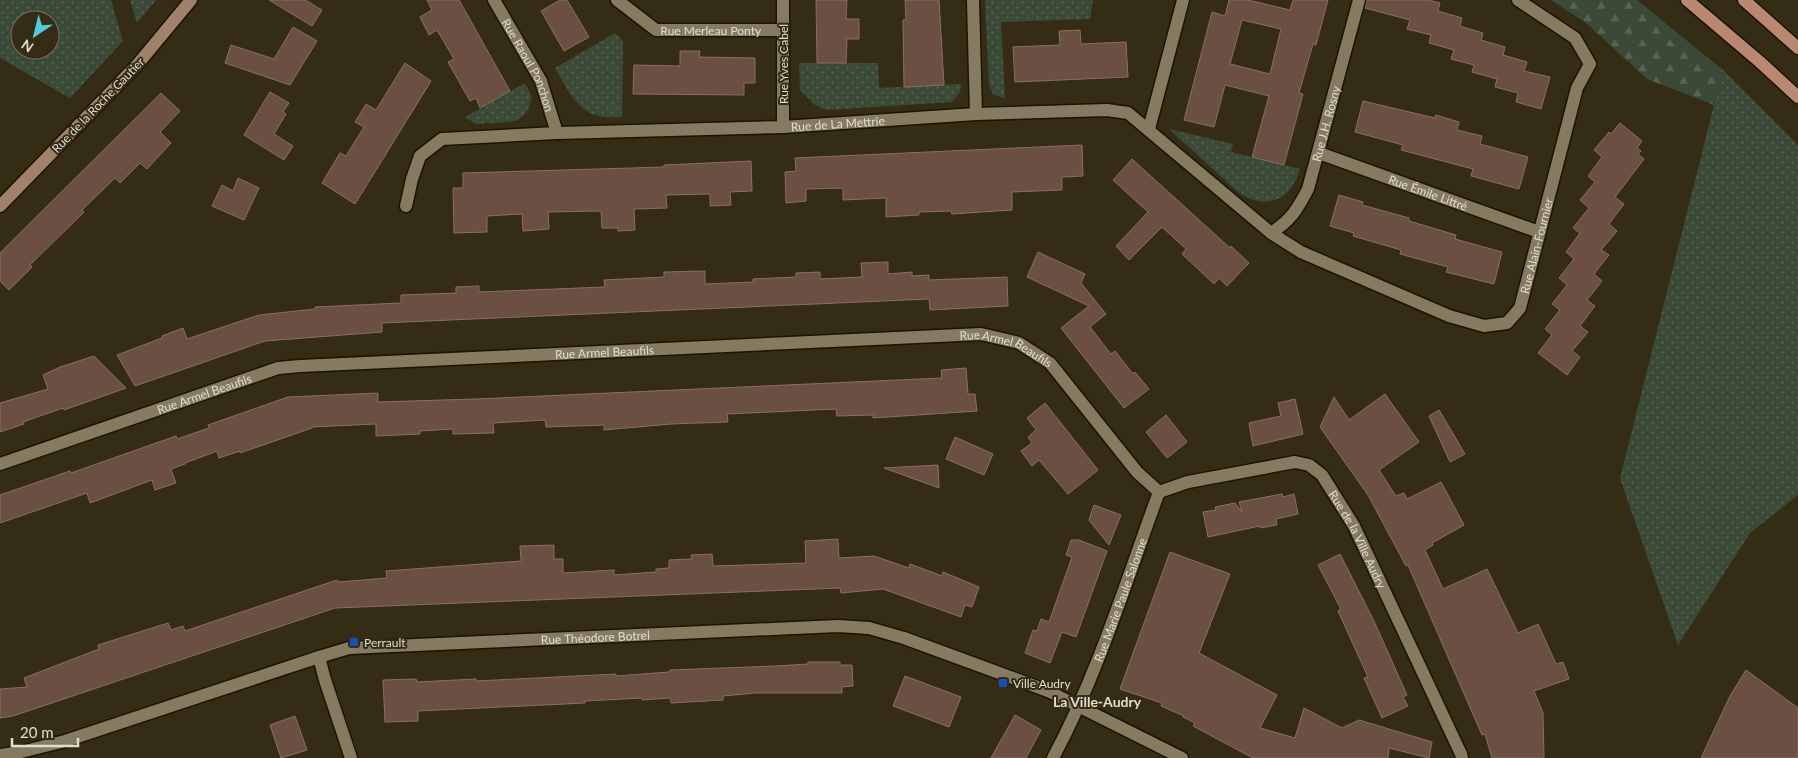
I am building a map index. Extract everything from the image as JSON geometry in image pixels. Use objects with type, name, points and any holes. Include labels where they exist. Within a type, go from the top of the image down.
[{"type":"main road","points":[[1687,0],[1798,97]]},
{"type":"main road","points":[[1744,0],[1798,48]]},
{"type":"street","name":"Rue de la Roche Gautier","points":[[0,206],[124,79],[149,52],[191,0]]},
{"type":"street","name":"Rue Raoul Ponchon","points":[[494,0],[541,81],[556,132]]},
{"type":"street","name":"Rue Merleau Ponty","points":[[617,0],[656,30],[783,30]]},
{"type":"street","name":"Rue Yves Cabel","points":[[783,0],[783,127]]},
{"type":"street","points":[[973,0],[976,114]]},
{"type":"street","points":[[1149,130],[1183,0]]},
{"type":"street","name":"Rue J.H. Rosny","points":[[1271,233],[1287,223],[1308,189],[1359,0]]},
{"type":"street","name":"Rue Alain-Fournier","points":[[1271,233],[1301,252],[1449,316],[1484,326],[1507,323],[1520,308],[1577,88],[1590,64],[1575,38],[1518,0]]},
{"type":"street","name":"Rue de La Mettrie","points":[[406,206],[412,179],[420,156],[442,139],[556,132],[783,127],[976,114],[1107,110],[1128,114],[1271,233]]},
{"type":"street","name":"Rue Émile Littré","points":[[1319,153],[1539,232]]},
{"type":"street","name":"Rue Armel Beaufils","points":[[0,464],[278,368],[981,334],[1019,343],[1050,363],[1137,472],[1159,492]]},
{"type":"street","name":"Rue de la Ville Audry","points":[[1159,492],[1188,482],[1295,462],[1309,465],[1322,475],[1354,526],[1462,758]]},
{"type":"street","name":"Rue Marie Paule Salonne","points":[[1053,758],[1079,705],[1159,492]]},
{"type":"street","name":"Rue Théodore Botrel","points":[[0,755],[65,741],[349,648],[838,626],[868,628],[904,638],[1048,691],[1182,758]]},
{"type":"street","points":[[319,657],[324,680],[351,758]]},
{"type":"green space","points":[[0,0],[111,0],[123,41],[70,98],[0,58]]},
{"type":"green space","points":[[130,0],[156,0],[137,23]]},
{"type":"green space","points":[[985,0],[1093,0],[1090,19],[1001,22],[1005,99],[993,94],[989,85]]},
{"type":"green space","points":[[1551,0],[1637,0],[1724,71],[1714,105],[1647,79],[1586,23]]},
{"type":"green space","points":[[615,33],[623,41],[622,117],[601,117],[584,109],[572,97],[555,68]]},
{"type":"green space","points":[[799,63],[878,63],[879,88],[961,84],[960,92],[952,102],[826,110],[815,105],[800,90]]},
{"type":"green space","points":[[1724,71],[1798,145],[1798,495],[1750,533],[1678,645],[1620,478]]},
{"type":"green space","points":[[525,83],[532,97],[528,110],[518,120],[476,124],[465,117]]},
{"type":"green space","points":[[1169,129],[1233,144],[1231,152],[1300,169],[1296,180],[1284,195],[1269,201],[1250,198],[1239,193]]},
{"type":"building","points":[[269,0],[305,0],[322,10],[312,26]]},
{"type":"building","points":[[427,0],[459,0],[510,91],[480,108],[476,98],[470,101],[448,62],[454,59],[437,30],[429,35],[420,17],[432,10]]},
{"type":"building","points":[[560,0],[567,0],[589,37],[564,51],[541,11]]},
{"type":"building","points":[[816,0],[847,0],[846,19],[859,19],[859,39],[847,39],[846,63],[817,63]]},
{"type":"building","points":[[905,0],[939,0],[944,85],[904,87],[903,20],[906,20]]},
{"type":"building","points":[[1229,0],[1248,0],[1290,10],[1293,0],[1328,0],[1316,45],[1313,44],[1299,93],[1303,94],[1284,165],[1252,157],[1269,96],[1225,85],[1214,127],[1184,120],[1212,12],[1225,16]],"holes":[[[1242,20],[1281,29],[1270,74],[1230,64]]]},
{"type":"building","points":[[1367,0],[1429,0],[1440,3],[1438,11],[1462,18],[1460,26],[1483,33],[1481,40],[1505,47],[1503,55],[1527,62],[1524,71],[1550,77],[1541,109],[1516,102],[1518,93],[1495,87],[1497,79],[1472,72],[1474,65],[1451,59],[1454,50],[1429,43],[1431,35],[1407,29],[1410,20],[1365,8]]},
{"type":"building","points":[[293,27],[317,41],[290,85],[225,63],[231,45],[274,59]]},
{"type":"building","points":[[1080,30],[1081,44],[1126,42],[1128,77],[1015,82],[1013,47],[1060,45],[1059,31]]},
{"type":"building","points":[[680,51],[700,51],[699,57],[755,58],[755,83],[744,83],[744,95],[633,94],[634,65],[680,66]]},
{"type":"building","points":[[405,63],[431,81],[355,204],[322,183],[340,153],[346,156],[364,127],[355,122],[366,104],[376,110]]},
{"type":"building","points":[[270,92],[289,103],[283,112],[286,114],[274,134],[293,146],[284,160],[244,135]]},
{"type":"building","points":[[161,93],[180,111],[160,132],[171,143],[147,169],[140,163],[120,183],[115,178],[82,210],[84,212],[30,265],[32,267],[9,290],[0,281],[0,253]]},
{"type":"building","points":[[1363,101],[1435,118],[1436,115],[1459,122],[1457,130],[1482,136],[1480,144],[1528,157],[1519,189],[1471,176],[1473,169],[1401,150],[1403,145],[1355,132]]},
{"type":"building","points":[[1620,123],[1642,141],[1637,148],[1641,151],[1638,154],[1644,159],[1615,197],[1624,204],[1609,224],[1617,231],[1601,250],[1609,255],[1594,274],[1602,281],[1587,300],[1595,306],[1580,326],[1588,332],[1572,351],[1580,357],[1567,375],[1538,353],[1552,335],[1545,329],[1560,310],[1552,304],[1567,285],[1559,278],[1574,259],[1566,252],[1580,233],[1573,228],[1589,208],[1580,200],[1595,182],[1588,176],[1602,157],[1594,150],[1609,132],[1611,134]]},
{"type":"building","points":[[1082,145],[1083,176],[1062,177],[1062,190],[1012,192],[1012,210],[952,214],[951,211],[919,212],[919,215],[886,217],[886,198],[843,200],[843,188],[806,189],[806,201],[786,203],[785,172],[796,171],[795,158]]},
{"type":"building","points":[[1132,159],[1249,263],[1227,286],[1219,278],[1214,284],[1182,254],[1186,249],[1162,227],[1129,260],[1116,246],[1148,212],[1113,180]]},
{"type":"building","points":[[751,161],[752,191],[730,192],[731,205],[710,206],[710,194],[666,195],[667,208],[634,209],[635,230],[618,231],[618,228],[602,228],[601,211],[548,212],[549,229],[523,231],[522,214],[487,216],[487,232],[454,233],[453,188],[463,188],[463,173],[664,167],[664,165]]},
{"type":"building","points":[[238,178],[259,188],[244,220],[212,206],[222,185],[233,191]]},
{"type":"building","points":[[1339,195],[1363,202],[1362,205],[1409,218],[1409,221],[1456,235],[1455,239],[1502,252],[1494,284],[1446,272],[1448,267],[1400,254],[1401,250],[1353,236],[1354,233],[1330,226]]},
{"type":"building","points":[[1038,252],[1085,274],[1081,283],[1106,314],[1090,327],[1111,354],[1115,351],[1133,374],[1135,372],[1149,389],[1124,408],[1061,328],[1089,306],[1027,277]]},
{"type":"building","points":[[888,262],[888,274],[912,272],[912,276],[929,275],[929,280],[1007,277],[1008,306],[930,310],[929,299],[382,323],[382,332],[265,341],[135,386],[117,355],[183,328],[187,339],[259,315],[315,309],[315,307],[401,303],[401,295],[456,293],[456,287],[479,286],[479,292],[605,287],[604,280],[664,277],[664,272],[705,271],[705,284],[753,282],[753,279],[796,277],[796,273],[820,272],[820,279],[862,277],[861,263]]},
{"type":"building","points":[[94,356],[126,388],[64,410],[63,408],[0,432],[0,403],[48,389],[43,375],[60,367]]},
{"type":"building","points":[[966,368],[968,394],[975,394],[977,411],[873,418],[873,415],[837,416],[836,409],[727,414],[728,422],[671,424],[604,430],[604,425],[546,427],[545,420],[493,423],[494,433],[453,434],[453,429],[420,431],[420,434],[376,436],[376,424],[312,427],[240,453],[240,451],[219,458],[217,451],[185,463],[171,469],[176,483],[155,490],[152,480],[90,503],[87,493],[0,523],[0,495],[70,471],[71,473],[176,436],[177,439],[209,428],[208,425],[288,397],[378,393],[378,402],[476,399],[942,378],[941,370]]},
{"type":"building","points":[[1385,394],[1419,442],[1379,470],[1396,496],[1404,493],[1407,499],[1441,482],[1464,525],[1432,543],[1433,545],[1425,550],[1443,589],[1487,569],[1518,633],[1538,624],[1556,664],[1563,662],[1569,679],[1534,691],[1543,713],[1544,758],[1492,758],[1485,734],[1482,735],[1408,565],[1406,566],[1368,495],[1320,427],[1334,397],[1349,420]]},
{"type":"building","points":[[1295,399],[1303,434],[1253,446],[1249,423],[1281,416],[1278,403]]},
{"type":"building","points":[[1045,403],[1098,470],[1068,494],[1039,460],[1032,466],[1021,451],[1032,443],[1028,437],[1036,430],[1027,418]]},
{"type":"building","points":[[1439,410],[1465,454],[1450,462],[1429,416]]},
{"type":"building","points":[[1166,415],[1187,442],[1167,458],[1146,432]]},
{"type":"building","points":[[955,437],[993,454],[984,475],[946,459]]},
{"type":"building","points":[[938,465],[939,488],[884,468]]},
{"type":"building","points":[[1282,494],[1283,497],[1294,494],[1298,514],[1276,519],[1277,525],[1260,528],[1260,526],[1208,537],[1203,512],[1216,510],[1215,507],[1235,503],[1242,512],[1239,502]]},
{"type":"building","points":[[1094,505],[1121,515],[1109,545],[1089,520]]},
{"type":"building","points":[[838,539],[839,558],[874,556],[909,568],[910,564],[942,576],[943,572],[979,587],[972,607],[965,605],[961,617],[883,589],[841,593],[840,588],[335,608],[13,716],[0,718],[0,689],[27,687],[24,678],[99,649],[98,645],[168,623],[171,630],[183,626],[185,631],[337,580],[338,582],[387,578],[386,571],[521,561],[520,546],[554,545],[554,559],[563,559],[563,573],[614,570],[614,575],[656,572],[656,569],[669,568],[669,560],[692,559],[691,555],[712,554],[713,566],[806,563],[805,541]]},
{"type":"building","points":[[1071,540],[1079,540],[1107,551],[1076,637],[1062,632],[1050,663],[1025,653],[1033,630],[1037,631],[1041,619],[1049,622],[1072,557],[1066,555]]},
{"type":"building","points":[[1170,552],[1230,574],[1199,653],[1277,695],[1260,728],[1295,738],[1304,708],[1342,728],[1359,720],[1432,742],[1429,758],[1389,748],[1388,758],[1253,758],[1193,726],[1195,723],[1161,706],[1162,703],[1120,689]]},
{"type":"building","points":[[1340,554],[1374,621],[1407,695],[1403,697],[1408,706],[1382,718],[1364,678],[1368,677],[1338,611],[1341,609],[1318,565]]},
{"type":"building","points":[[808,662],[840,662],[840,665],[852,665],[853,686],[842,687],[842,693],[755,693],[723,696],[723,700],[671,703],[670,698],[642,700],[642,698],[585,701],[585,703],[418,711],[418,721],[385,722],[383,680],[416,679],[417,682],[476,679],[476,681],[616,674],[616,676],[669,672],[670,670],[775,666],[808,664]]},
{"type":"building","points":[[1746,670],[1798,708],[1798,758],[1701,758],[1730,696]]},
{"type":"building","points":[[905,676],[961,697],[949,727],[893,706]]},
{"type":"building","points":[[1015,715],[1041,730],[1026,758],[991,758]]},
{"type":"building","points":[[295,716],[307,750],[281,758],[270,725]]},
{"type":"place","name":"Perrault","points":[[354,642]]},
{"type":"place","name":"Ville Audry","points":[[1003,683]]},
{"type":"district","name":"La Ville-Audry","points":[[1097,701]]}]
